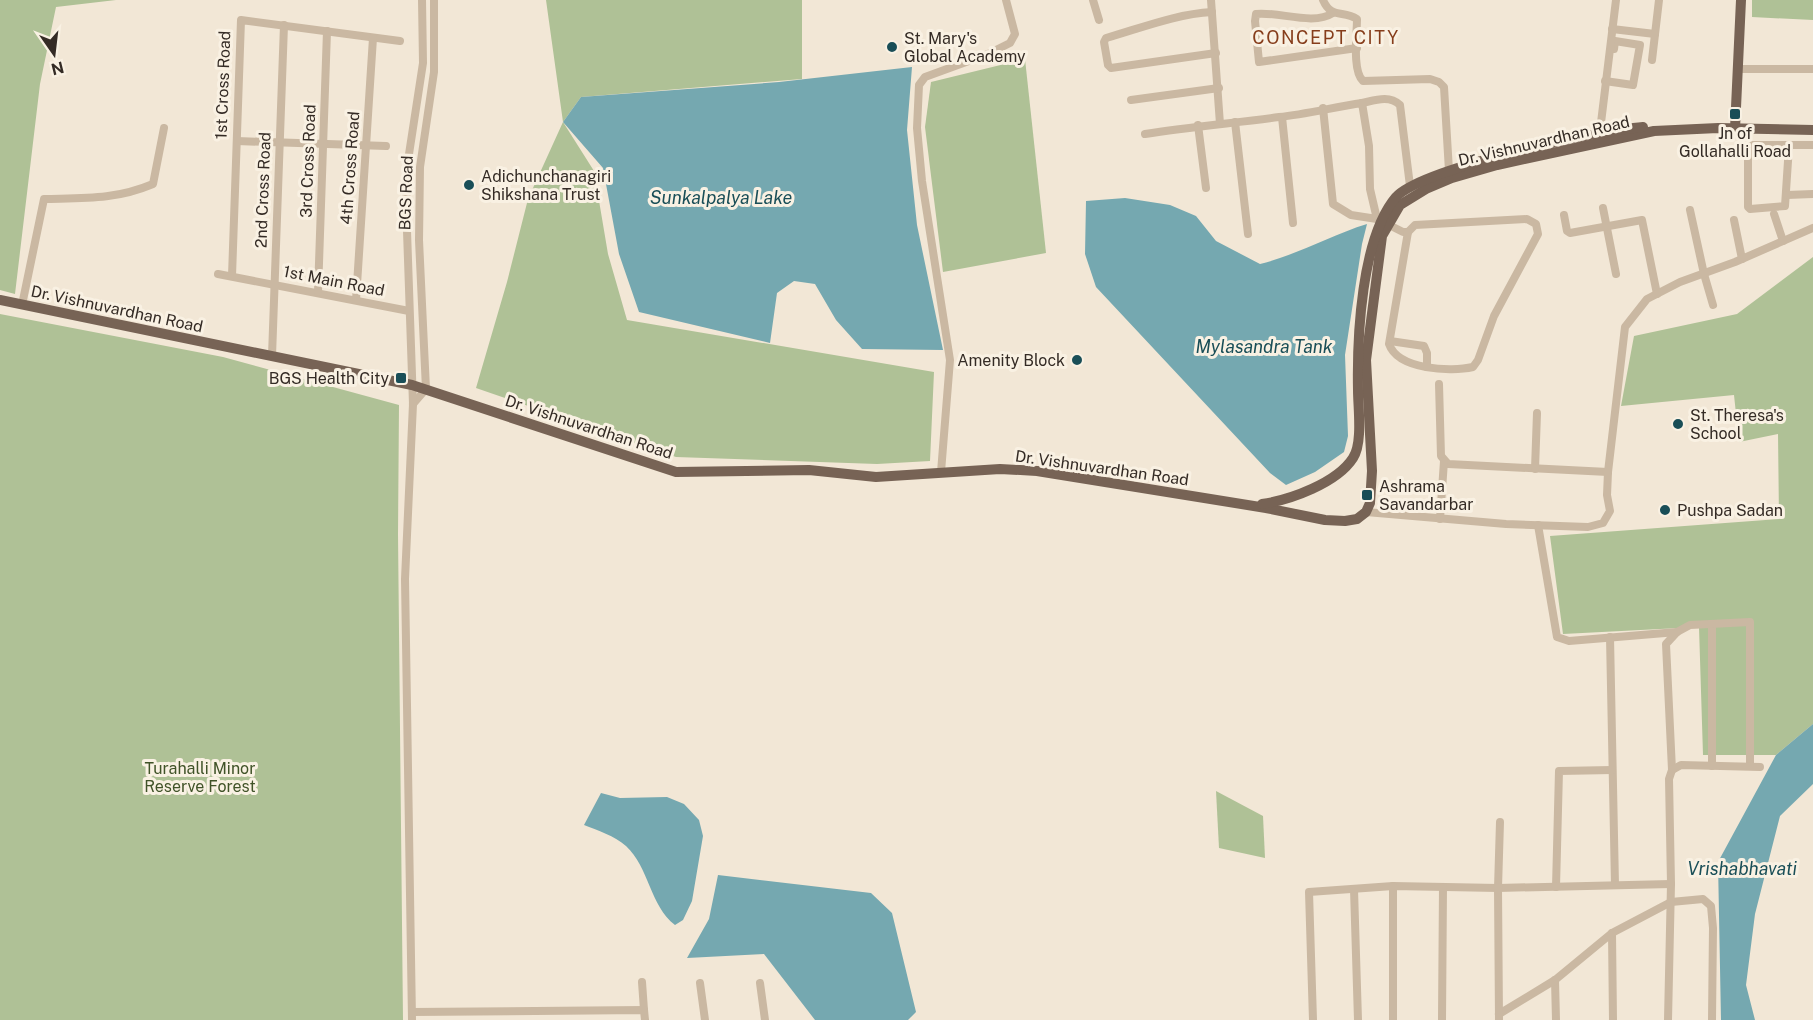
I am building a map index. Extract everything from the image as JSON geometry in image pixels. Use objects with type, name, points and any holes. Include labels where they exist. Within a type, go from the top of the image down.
[{"type":"main road","points":[[1735,126],[1741,0]]},
{"type":"main road","name":"Dr. Vishnuvardhan Road","points":[[1250,505],[1275,502],[1305,492],[1333,475],[1353,458],[1359,435],[1357,365],[1368,260],[1382,222],[1396,197],[1410,186],[1449,171],[1497,157],[1599,138],[1654,131],[1813,124]]},
{"type":"main road","name":"Dr. Vishnuvardhan Road","points":[[1735,126],[1813,130]]},
{"type":"main road","name":"Dr. Vishnuvardhan Road","points":[[0,300],[412,385],[676,472],[809,470],[876,477],[1000,468],[1037,471],[1250,505],[1325,520],[1345,521],[1356,519],[1366,512],[1370,503],[1372,471],[1366,360],[1382,222],[1414,195],[1452,178],[1599,138]]},
{"type":"street","name":"BGS Road","points":[[412,1016],[405,579],[413,404],[407,171],[423,63],[422,0]]},
{"type":"street","name":"BGS Road","points":[[426,389],[419,240],[420,167],[434,72],[434,0]]},
{"type":"street","points":[[941,472],[949,348],[922,181],[917,128],[920,85],[925,77],[988,54],[1010,43],[1014,34],[1006,0]]},
{"type":"street","points":[[1093,0],[1099,20]]},
{"type":"street","points":[[1211,0],[1220,124]]},
{"type":"street","points":[[1323,0],[1326,7],[1333,13],[1357,19],[1356,66],[1363,81],[1430,79],[1439,82],[1444,87],[1449,171]]},
{"type":"street","points":[[1599,138],[1616,0]]},
{"type":"street","points":[[1652,60],[1659,0]]},
{"type":"street","points":[[1212,12],[1194,13],[1106,38],[1104,42],[1108,66],[1111,68],[1216,53]]},
{"type":"street","points":[[1333,13],[1321,17],[1291,18],[1256,14],[1259,62],[1357,48]]},
{"type":"street","name":"1st Cross Road","points":[[232,276],[241,20],[400,41]]},
{"type":"street","name":"2nd Cross Road","points":[[272,356],[284,26]]},
{"type":"street","points":[[1612,29],[1655,34]]},
{"type":"street","name":"3rd Cross Road","points":[[318,292],[327,31]]},
{"type":"street","name":"4th Cross Road","points":[[356,300],[373,38]]},
{"type":"street","points":[[1615,41],[1640,45],[1633,85],[1607,81],[1615,41]]},
{"type":"street","points":[[1737,69],[1813,69]]},
{"type":"street","points":[[1131,100],[1219,88]]},
{"type":"street","points":[[1145,134],[1198,125],[1282,117],[1382,99],[1394,100],[1400,105],[1410,186]]},
{"type":"street","points":[[1362,103],[1369,146],[1370,189],[1382,222]]},
{"type":"street","points":[[1323,108],[1333,204],[1351,215],[1382,222],[1408,232]]},
{"type":"street","points":[[1282,117],[1293,222]]},
{"type":"street","points":[[1235,122],[1248,234]]},
{"type":"street","points":[[1198,125],[1206,188]]},
{"type":"street","points":[[22,305],[44,199],[112,197],[133,193],[153,184],[165,128]]},
{"type":"street","points":[[1789,129],[1789,146],[1787,202],[1782,207],[1749,209],[1748,148],[1750,145],[1789,146],[1813,145]]},
{"type":"street","points":[[237,141],[386,146]]},
{"type":"street","points":[[1787,195],[1813,194]]},
{"type":"street","points":[[1603,208],[1616,274]]},
{"type":"street","points":[[1690,210],[1713,305]]},
{"type":"street","points":[[1774,214],[1783,241]]},
{"type":"street","points":[[1564,215],[1567,231],[1570,233],[1642,220],[1657,294]]},
{"type":"street","points":[[1527,219],[1536,224],[1539,234],[1494,315],[1478,360],[1473,367],[1463,369],[1414,364],[1398,357],[1392,351],[1390,341],[1408,232],[1415,225],[1527,219]]},
{"type":"street","points":[[1734,220],[1742,259]]},
{"type":"street","points":[[1366,512],[1538,525],[1588,527],[1603,523],[1610,511],[1607,495],[1608,472],[1625,327],[1647,299],[1813,228]]},
{"type":"street","name":"1st Main Road","points":[[218,274],[409,311]]},
{"type":"street","points":[[1390,341],[1424,346],[1427,353],[1427,367]]},
{"type":"street","points":[[1439,384],[1441,456],[1444,461],[1440,519]]},
{"type":"street","points":[[413,404],[426,389]]},
{"type":"street","points":[[1535,469],[1537,413]]},
{"type":"street","points":[[1444,461],[1455,466],[1608,472]]},
{"type":"street","points":[[1538,525],[1557,637],[1569,641],[1677,632]]},
{"type":"street","points":[[1668,1020],[1671,902],[1669,779],[1672,770],[1666,644],[1677,632],[1690,625],[1750,622],[1750,766]]},
{"type":"street","points":[[1712,624],[1712,766]]},
{"type":"street","points":[[1610,637],[1615,885]]},
{"type":"street","points":[[1672,770],[1681,765],[1760,767]]},
{"type":"street","points":[[1556,887],[1559,771],[1612,770]]},
{"type":"street","points":[[1498,1017],[1500,822]]},
{"type":"street","points":[[1313,1020],[1309,892],[1393,886],[1498,888],[1671,884]]},
{"type":"street","points":[[1393,886],[1393,1020]]},
{"type":"street","points":[[1442,1020],[1443,887]]},
{"type":"street","points":[[1354,889],[1358,1020]]},
{"type":"street","points":[[1498,1017],[1555,980],[1612,933],[1671,902],[1703,899],[1711,906],[1713,928],[1712,1020]]},
{"type":"street","points":[[1612,933],[1613,1020]]},
{"type":"street","points":[[1555,980],[1556,1020]]},
{"type":"street","points":[[642,982],[645,1020]]},
{"type":"street","points":[[700,983],[705,1020]]},
{"type":"street","points":[[760,983],[765,1020]]},
{"type":"street","points":[[412,1016],[644,1010]]},
{"type":"green space","points":[[0,0],[116,0],[56,7],[40,84],[15,294],[0,290]]},
{"type":"green space","points":[[546,0],[802,0],[802,79],[581,97],[563,122]]},
{"type":"green space","points":[[1752,0],[1813,0],[1813,20],[1752,17]]},
{"type":"green space","points":[[1025,59],[1046,253],[943,272],[925,127],[931,82]]},
{"type":"green space","points":[[563,122],[594,171],[608,254],[627,320],[934,372],[930,461],[877,464],[676,457],[476,388],[528,199]]},
{"type":"green space","points":[[1813,257],[1813,724],[1776,755],[1703,755],[1699,627],[1563,634],[1550,536],[1779,519],[1778,434],[1739,442],[1734,395],[1621,406],[1634,336],[1737,314]]},
{"type":"green space","name":"Turahalli Minor Reserve Forest","points":[[0,314],[223,357],[399,405],[398,534],[403,1020],[0,1020]]},
{"type":"green space","points":[[1216,791],[1263,816],[1265,858],[1219,848]]},
{"type":"water","name":"Sunkalpalya Lake","points":[[912,67],[907,130],[917,225],[943,350],[862,349],[836,320],[815,284],[794,281],[777,293],[770,343],[639,312],[619,254],[603,168],[563,122],[581,97],[779,82]]},
{"type":"water","name":"Mylasandra Tank","points":[[1125,198],[1170,205],[1196,216],[1216,241],[1260,264],[1287,256],[1367,224],[1345,355],[1348,436],[1344,452],[1315,472],[1286,485],[1270,473],[1096,287],[1085,254],[1086,201]]},
{"type":"water","name":"Vrishabhavati","points":[[1813,724],[1813,784],[1780,816],[1755,914],[1746,985],[1755,1020],[1721,1020],[1718,862],[1776,755]]},
{"type":"water","points":[[601,793],[620,798],[667,797],[684,804],[699,820],[703,836],[692,901],[683,920],[675,925],[660,908],[640,865],[626,846],[611,836],[584,825]]},
{"type":"water","points":[[718,875],[871,893],[892,913],[916,1012],[908,1020],[815,1020],[764,954],[687,958],[709,919]]},
{"type":"place","name":"St. Mary's Global Academy","points":[[892,47]]},
{"type":"place","name":"Jn of Gollahalli Road","points":[[1735,114]]},
{"type":"place","name":"Adichunchanagiri Shikshana Trust","points":[[469,185]]},
{"type":"place","name":"Amenity Block","points":[[1077,360]]},
{"type":"place","name":"BGS Health City","points":[[401,378]]},
{"type":"place","name":"St. Theresa's School","points":[[1678,424]]},
{"type":"place","name":"Ashrama Savandarbar","points":[[1367,495]]},
{"type":"place","name":"Pushpa Sadan","points":[[1665,510]]},
{"type":"district","name":"CONCEPT CITY","points":[[1326,37]]}]
